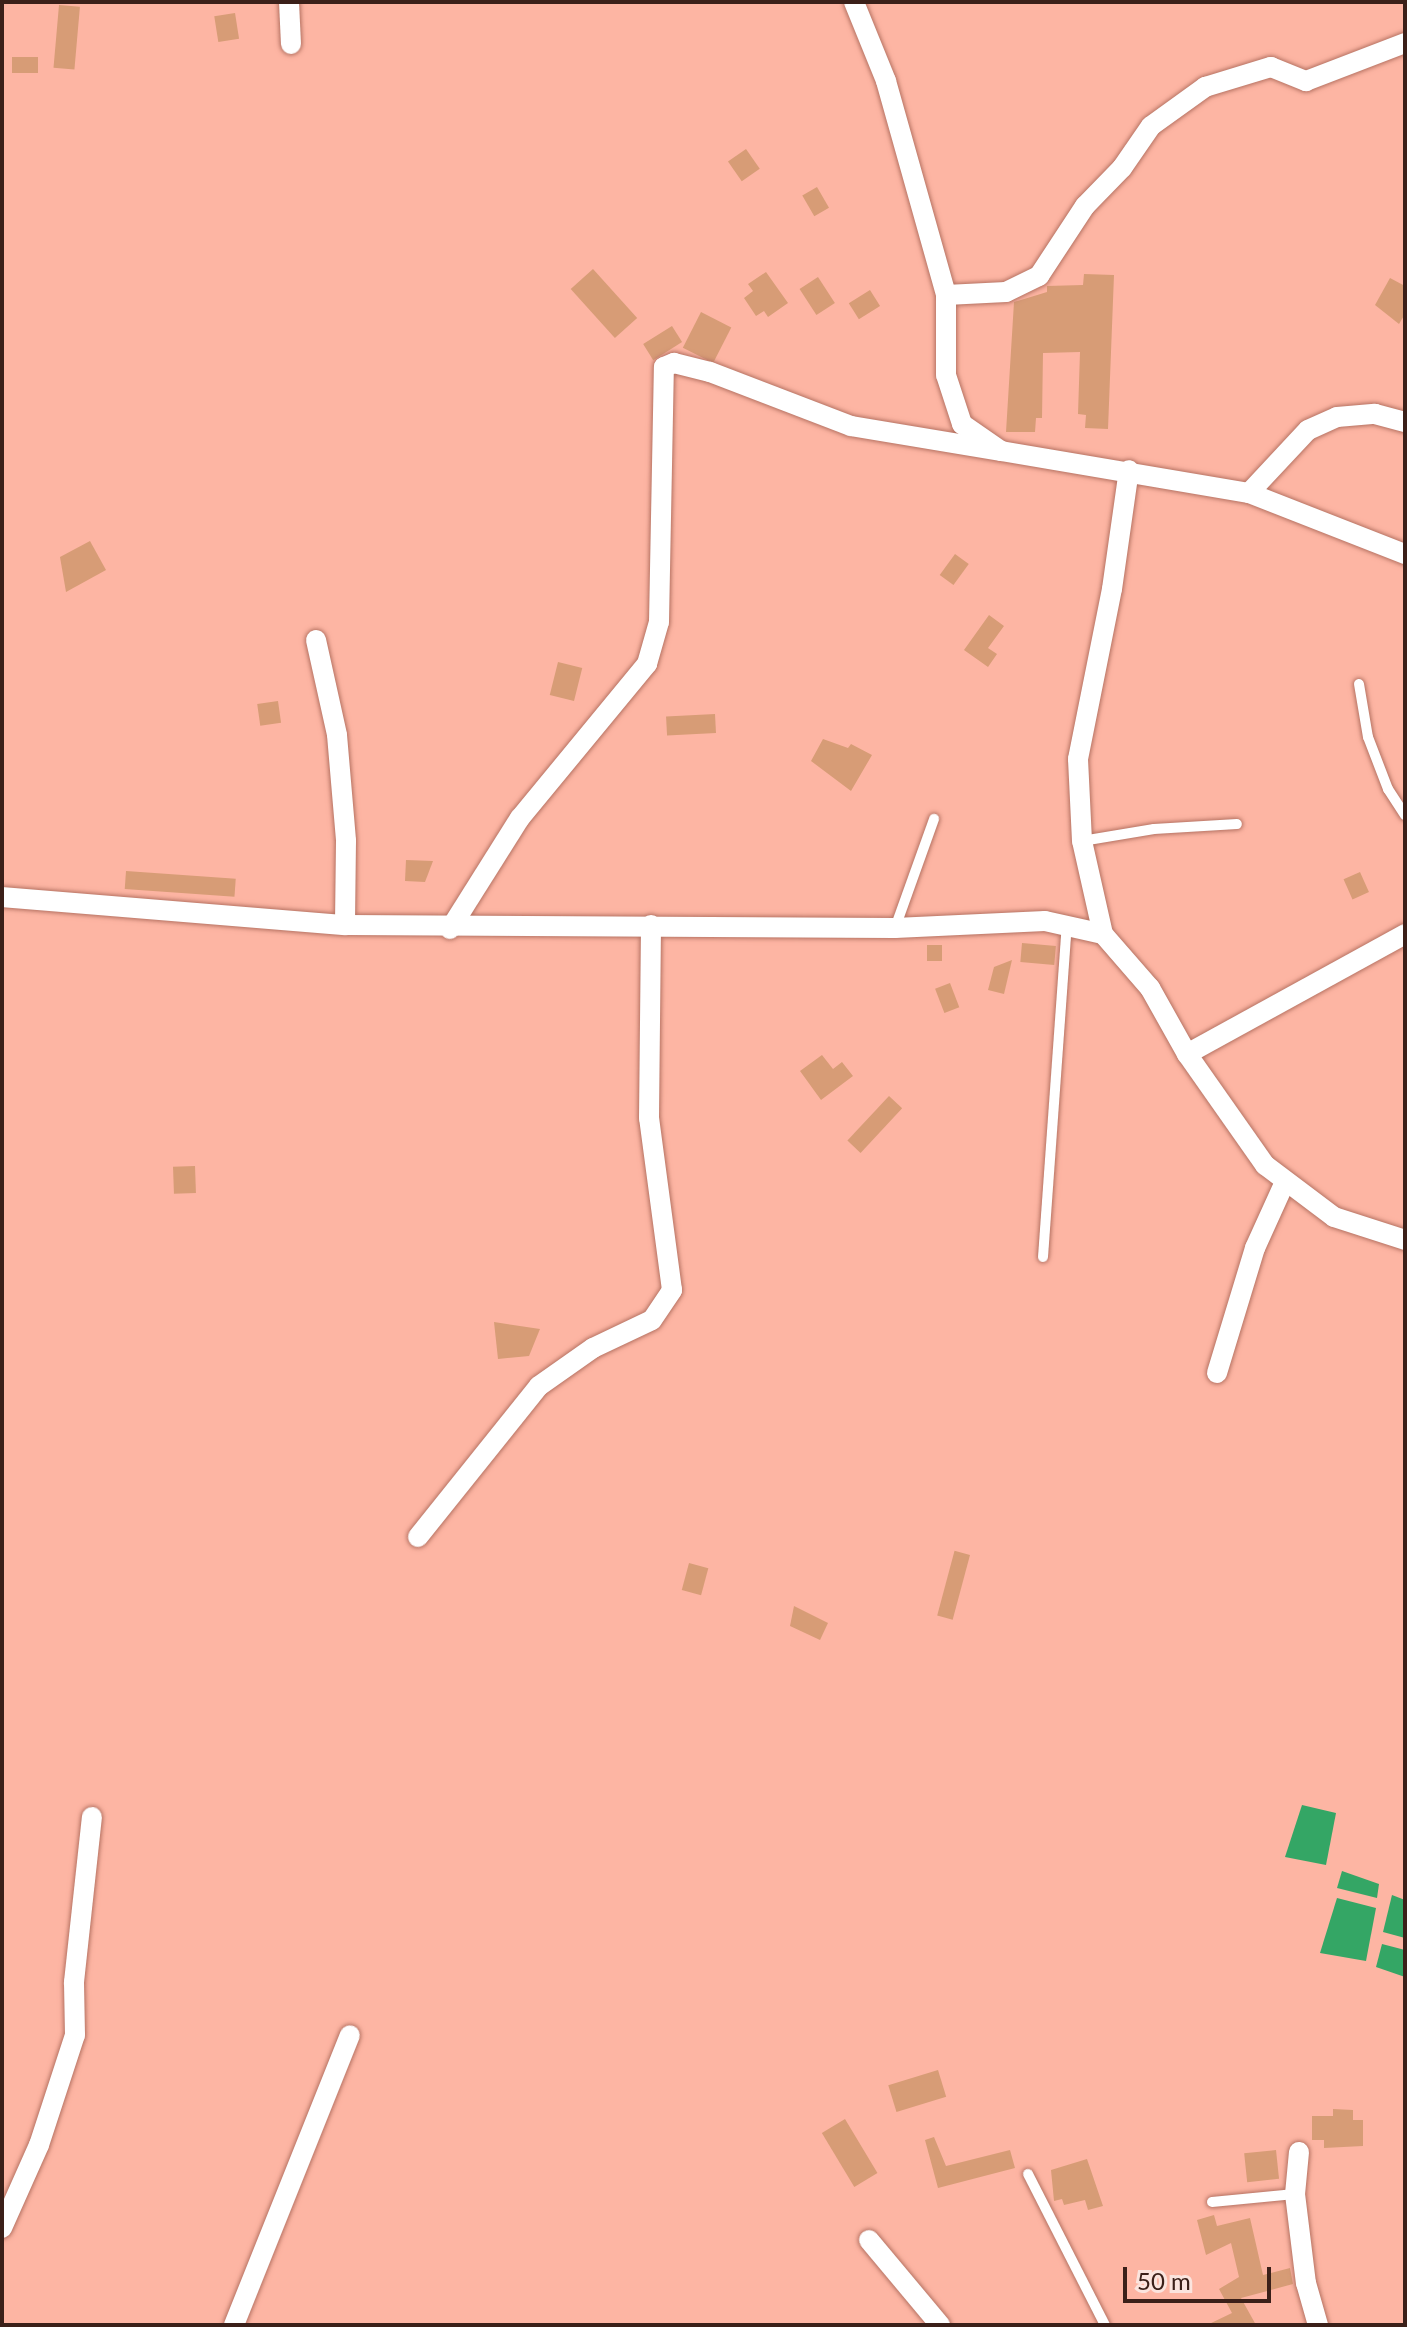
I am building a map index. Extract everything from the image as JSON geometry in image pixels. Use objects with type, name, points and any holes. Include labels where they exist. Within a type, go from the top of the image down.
[{"type":"street","points":[[289,2],[291,44]]},
{"type":"street","points":[[854,2],[886,81],[946,295],[946,375],[962,424],[1001,451]]},
{"type":"street","points":[[946,295],[1006,292],[1039,276],[1085,206],[1122,168],[1151,126],[1205,87],[1271,67],[1306,81],[1405,43]]},
{"type":"street","points":[[450,929],[520,818],[647,664],[659,622],[664,367],[674,363],[710,372],[851,426],[1129,470],[1249,493],[1405,554]]},
{"type":"street","points":[[1249,493],[1308,430],[1337,417],[1375,414],[1405,422]]},
{"type":"street","points":[[1129,470],[1112,589],[1078,759],[1082,841],[1103,934],[1150,988],[1187,1054],[1265,1165],[1334,1217],[1405,1240]]},
{"type":"street","points":[[316,640],[337,735],[346,841],[345,925]]},
{"type":"street","points":[[2,897],[345,925],[450,929],[651,925],[895,928],[1045,921],[1103,934]]},
{"type":"street","points":[[418,1537],[539,1386],[593,1348],[652,1320],[672,1290],[662,1247],[649,1118],[651,925]]},
{"type":"street","points":[[1187,1054],[1405,934]]},
{"type":"street","points":[[1217,1373],[1255,1248],[1285,1182]]},
{"type":"street","points":[[2,2228],[39,2145],[75,2035],[74,1982],[92,1817]]},
{"type":"street","points":[[234,2325],[350,2035]]},
{"type":"street","points":[[1299,2152],[1295,2194],[1306,2283],[1318,2325]]},
{"type":"street","points":[[869,2240],[940,2325]]},
{"type":"lane","points":[[1359,684],[1368,737],[1388,789],[1405,815]]},
{"type":"lane","points":[[895,928],[934,819]]},
{"type":"lane","points":[[1082,841],[1154,829],[1237,824]]},
{"type":"lane","points":[[1043,1257],[1067,926]]},
{"type":"lane","points":[[1028,2174],[1105,2325]]},
{"type":"lane","points":[[1212,2202],[1295,2194]]},
{"type":"shaded area","points":[[1302,1805],[1336,1813],[1326,1865],[1285,1857]]},
{"type":"shaded area","points":[[1342,1871],[1379,1884],[1377,1898],[1337,1888]]},
{"type":"shaded area","points":[[1392,1895],[1405,1900],[1405,1938],[1383,1932]]},
{"type":"shaded area","points":[[1337,1898],[1376,1908],[1366,1961],[1320,1953]]},
{"type":"shaded area","points":[[1382,1944],[1405,1950],[1405,1977],[1376,1967]]},
{"type":"building","points":[[59,5],[80,7],[74,70],[54,68]]},
{"type":"building","points":[[235,13],[239,39],[218,42],[214,16]]},
{"type":"building","points":[[12,57],[38,57],[38,73],[12,73]]},
{"type":"building","points":[[746,149],[760,169],[742,181],[728,162]]},
{"type":"building","points":[[817,187],[829,208],[814,216],[802,196]]},
{"type":"building","points":[[593,269],[637,318],[615,338],[571,289]]},
{"type":"building","points":[[766,272],[788,303],[768,317],[764,311],[756,316],[744,298],[753,291],[748,284]]},
{"type":"building","points":[[1084,274],[1114,275],[1108,429],[1085,428],[1086,415],[1078,414],[1080,352],[1043,353],[1042,418],[1036,418],[1035,432],[1006,432],[1014,302],[1047,292],[1047,286],[1083,285]]},
{"type":"building","points":[[818,277],[835,303],[816,315],[800,289]]},
{"type":"building","points":[[1390,278],[1405,286],[1405,314],[1399,324],[1375,305]]},
{"type":"building","points":[[870,290],[880,306],[859,319],[849,303]]},
{"type":"building","points":[[701,312],[731,327],[713,363],[683,348]]},
{"type":"building","points":[[672,326],[682,342],[653,360],[643,344]]},
{"type":"building","points":[[90,541],[106,570],[66,592],[60,557]]},
{"type":"building","points":[[955,554],[969,564],[953,585],[940,575]]},
{"type":"building","points":[[989,615],[1004,626],[988,648],[997,654],[988,667],[964,650]]},
{"type":"building","points":[[558,662],[582,668],[574,701],[550,695]]},
{"type":"building","points":[[278,701],[281,723],[260,726],[257,704]]},
{"type":"building","points":[[715,714],[716,733],[667,736],[666,717]]},
{"type":"building","points":[[823,739],[848,748],[851,744],[872,755],[851,791],[811,761]]},
{"type":"building","points":[[406,860],[433,861],[425,882],[405,881]]},
{"type":"building","points":[[126,871],[236,879],[234,897],[125,889]]},
{"type":"building","points":[[1360,872],[1369,892],[1353,899],[1344,879]]},
{"type":"building","points":[[1022,943],[1056,946],[1054,965],[1020,962]]},
{"type":"building","points":[[927,945],[942,945],[942,961],[927,961]]},
{"type":"building","points":[[1012,960],[1004,994],[988,990],[994,967]]},
{"type":"building","points":[[950,983],[959,1007],[944,1013],[935,989]]},
{"type":"building","points":[[822,1055],[833,1069],[842,1062],[853,1076],[821,1100],[800,1071]]},
{"type":"building","points":[[889,1096],[902,1108],[861,1153],[847,1141]]},
{"type":"building","points":[[195,1166],[196,1193],[174,1194],[173,1167]]},
{"type":"building","points":[[494,1322],[540,1329],[529,1356],[498,1359]]},
{"type":"building","points":[[955,1551],[970,1555],[953,1620],[937,1616]]},
{"type":"building","points":[[689,1563],[708,1568],[701,1595],[682,1590]]},
{"type":"building","points":[[794,1606],[828,1623],[820,1640],[790,1626]]},
{"type":"building","points":[[938,2070],[946,2097],[896,2112],[888,2085]]},
{"type":"building","points":[[1333,2109],[1353,2110],[1353,2120],[1363,2120],[1363,2146],[1324,2148],[1324,2140],[1312,2140],[1312,2116],[1333,2116]]},
{"type":"building","points":[[845,2119],[877,2173],[854,2187],[822,2133]]},
{"type":"building","points":[[934,2137],[946,2166],[1010,2150],[1015,2168],[938,2188],[925,2140]]},
{"type":"building","points":[[1276,2150],[1279,2179],[1247,2182],[1244,2153]]},
{"type":"building","points":[[1087,2159],[1103,2206],[1088,2210],[1085,2200],[1064,2205],[1062,2199],[1054,2201],[1051,2170]]},
{"type":"building","points":[[1214,2215],[1217,2226],[1250,2218],[1263,2275],[1290,2268],[1293,2284],[1241,2298],[1256,2325],[1207,2325],[1232,2313],[1219,2289],[1239,2277],[1231,2243],[1206,2255],[1197,2220]]}]
